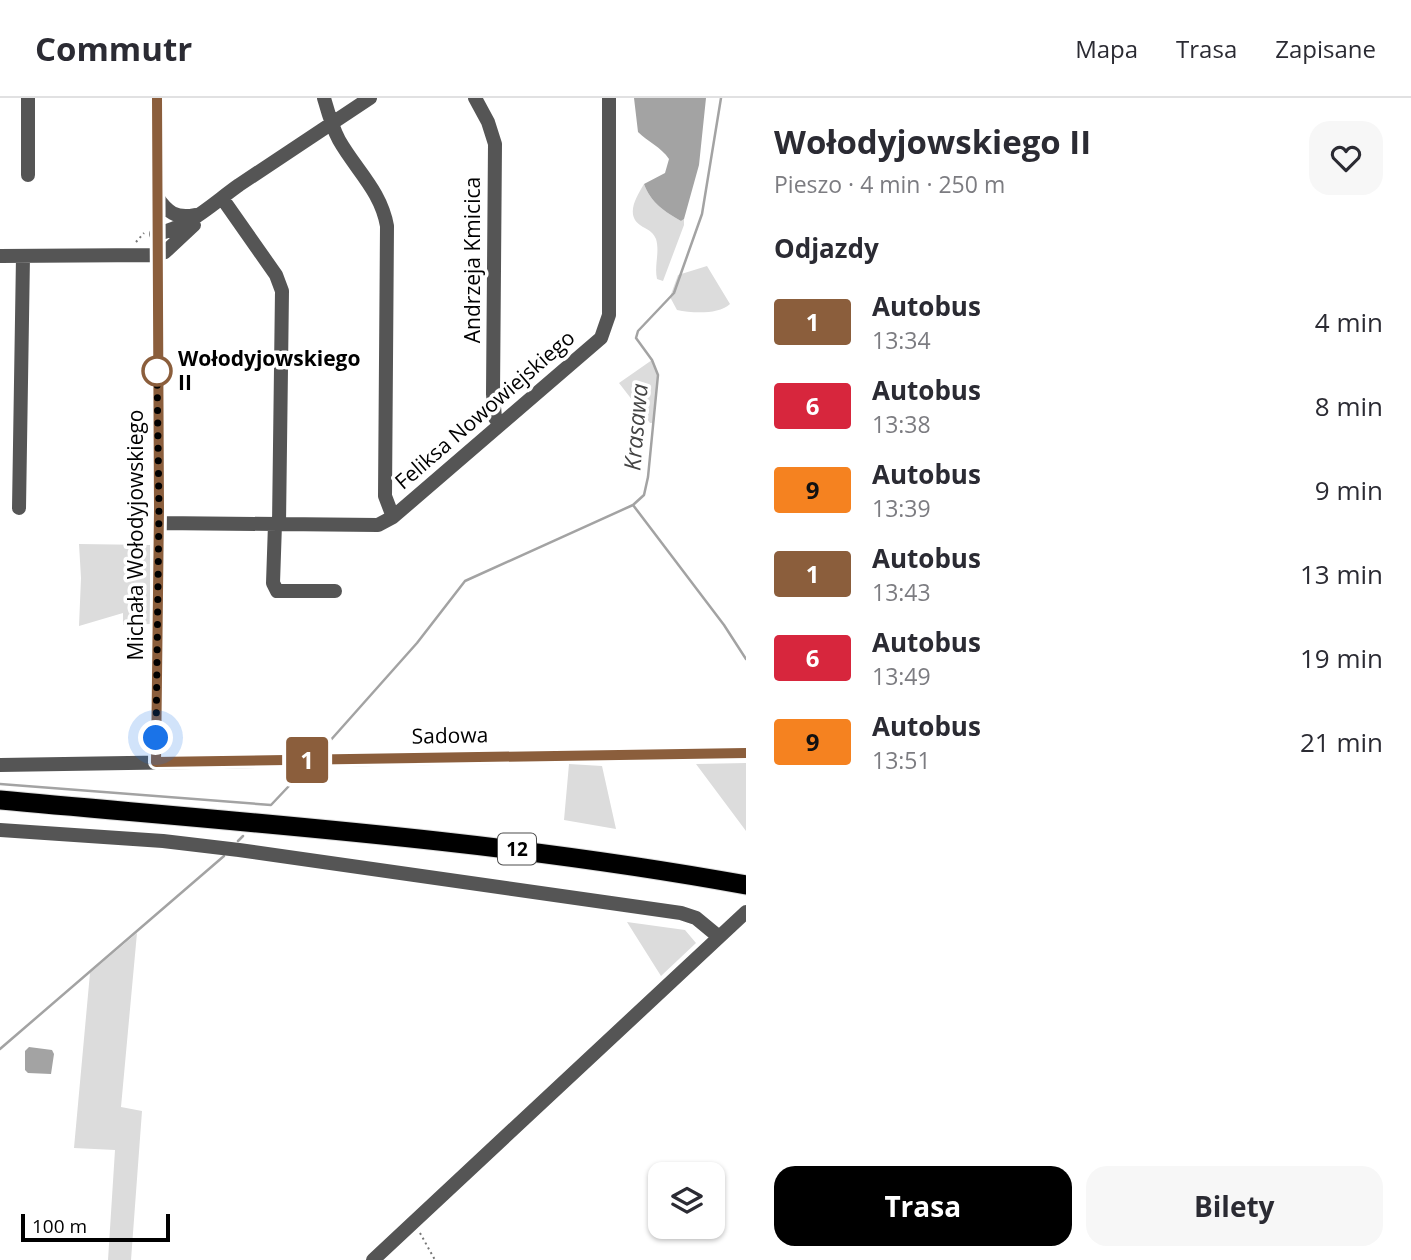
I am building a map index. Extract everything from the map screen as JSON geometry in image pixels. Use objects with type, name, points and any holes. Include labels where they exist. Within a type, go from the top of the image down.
[{"type":"highway","name":"12","points":[[0,800],[428,838],[587,859],[745,885]]},
{"type":"street","points":[[28,98],[28,175]]},
{"type":"street","name":"Michała Wołodyjowskiego","points":[[156,762],[156,255],[152,232],[157,197],[157,98]]},
{"type":"street","points":[[324,98],[332,124],[343,146],[384,209],[387,226],[385,496],[393,517]]},
{"type":"street","points":[[0,256],[156,255],[165,252],[222,198],[370,98]]},
{"type":"street","name":"Andrzeja Kmicica","points":[[475,98],[488,122],[495,144],[493,394],[495,418],[501,424]]},
{"type":"street","name":"Feliksa Nowowiejskiego","points":[[158,523],[372,526],[393,517],[601,338],[609,315],[609,98]]},
{"type":"street","points":[[157,197],[169,212],[181,217],[206,211]]},
{"type":"street","points":[[222,198],[276,275],[282,291],[277,524],[273,583],[277,591],[335,591]]},
{"type":"street","points":[[152,232],[177,228],[206,211]]},
{"type":"street","points":[[19,508],[23,256]]},
{"type":"street","name":"Sadowa","points":[[0,765],[746,753]]},
{"type":"street","points":[[0,830],[226,848],[681,914],[696,918],[719,937]]},
{"type":"street","points":[[373,1260],[746,912]]},
{"type":"path","points":[[131,249],[152,232]]},
{"type":"path","points":[[414,1222],[435,1260]]},
{"type":"shaded area","points":[[634,98],[706,98],[699,165],[684,219],[681,221],[650,197],[644,184],[665,173],[669,159],[638,132]]},
{"type":"shaded area","points":[[644,184],[650,197],[659,206],[681,221],[684,219],[663,281],[657,279],[656,239],[633,216],[634,205]]},
{"type":"shaded area","points":[[707,266],[730,304],[712,312],[677,310],[670,297],[678,275]]},
{"type":"shaded area","points":[[652,360],[658,375],[654,423],[650,423],[619,383]]},
{"type":"shaded area","points":[[79,544],[150,545],[150,624],[123,625],[123,613],[79,626]]},
{"type":"shaded area","points":[[746,763],[746,831],[696,764]]},
{"type":"shaded area","points":[[569,764],[602,766],[616,829],[564,820]]},
{"type":"shaded area","points":[[627,922],[685,930],[696,943],[661,976]]},
{"type":"shaded area","points":[[137,933],[121,1107],[142,1111],[131,1260],[108,1260],[115,1150],[74,1148],[90,973]]},
{"type":"shaded area","points":[[29,1047],[52,1050],[54,1054],[51,1074],[28,1073],[25,1070],[25,1051]]},
{"type":"waterway","name":"Krasawa","points":[[321,751],[417,643],[465,581],[633,505],[644,495],[658,375],[652,360],[636,338],[638,331],[674,293],[702,214],[721,98]]},
{"type":"waterway","name":"Krasawa","points":[[633,505],[724,625],[746,659]]},
{"type":"waterway","points":[[0,784],[271,805],[305,769]]},
{"type":"waterway","points":[[238,841],[243,836]]},
{"type":"waterway","points":[[0,1049],[224,856]]},
{"type":"bus line","name":"1","points":[[157,98],[159,509],[156,762],[746,753]]},
{"type":"place","name":"Wołodyjowskiego II","points":[[157,371]]},
{"type":"route","points":[[156,738],[159,509],[157,371]]}]
